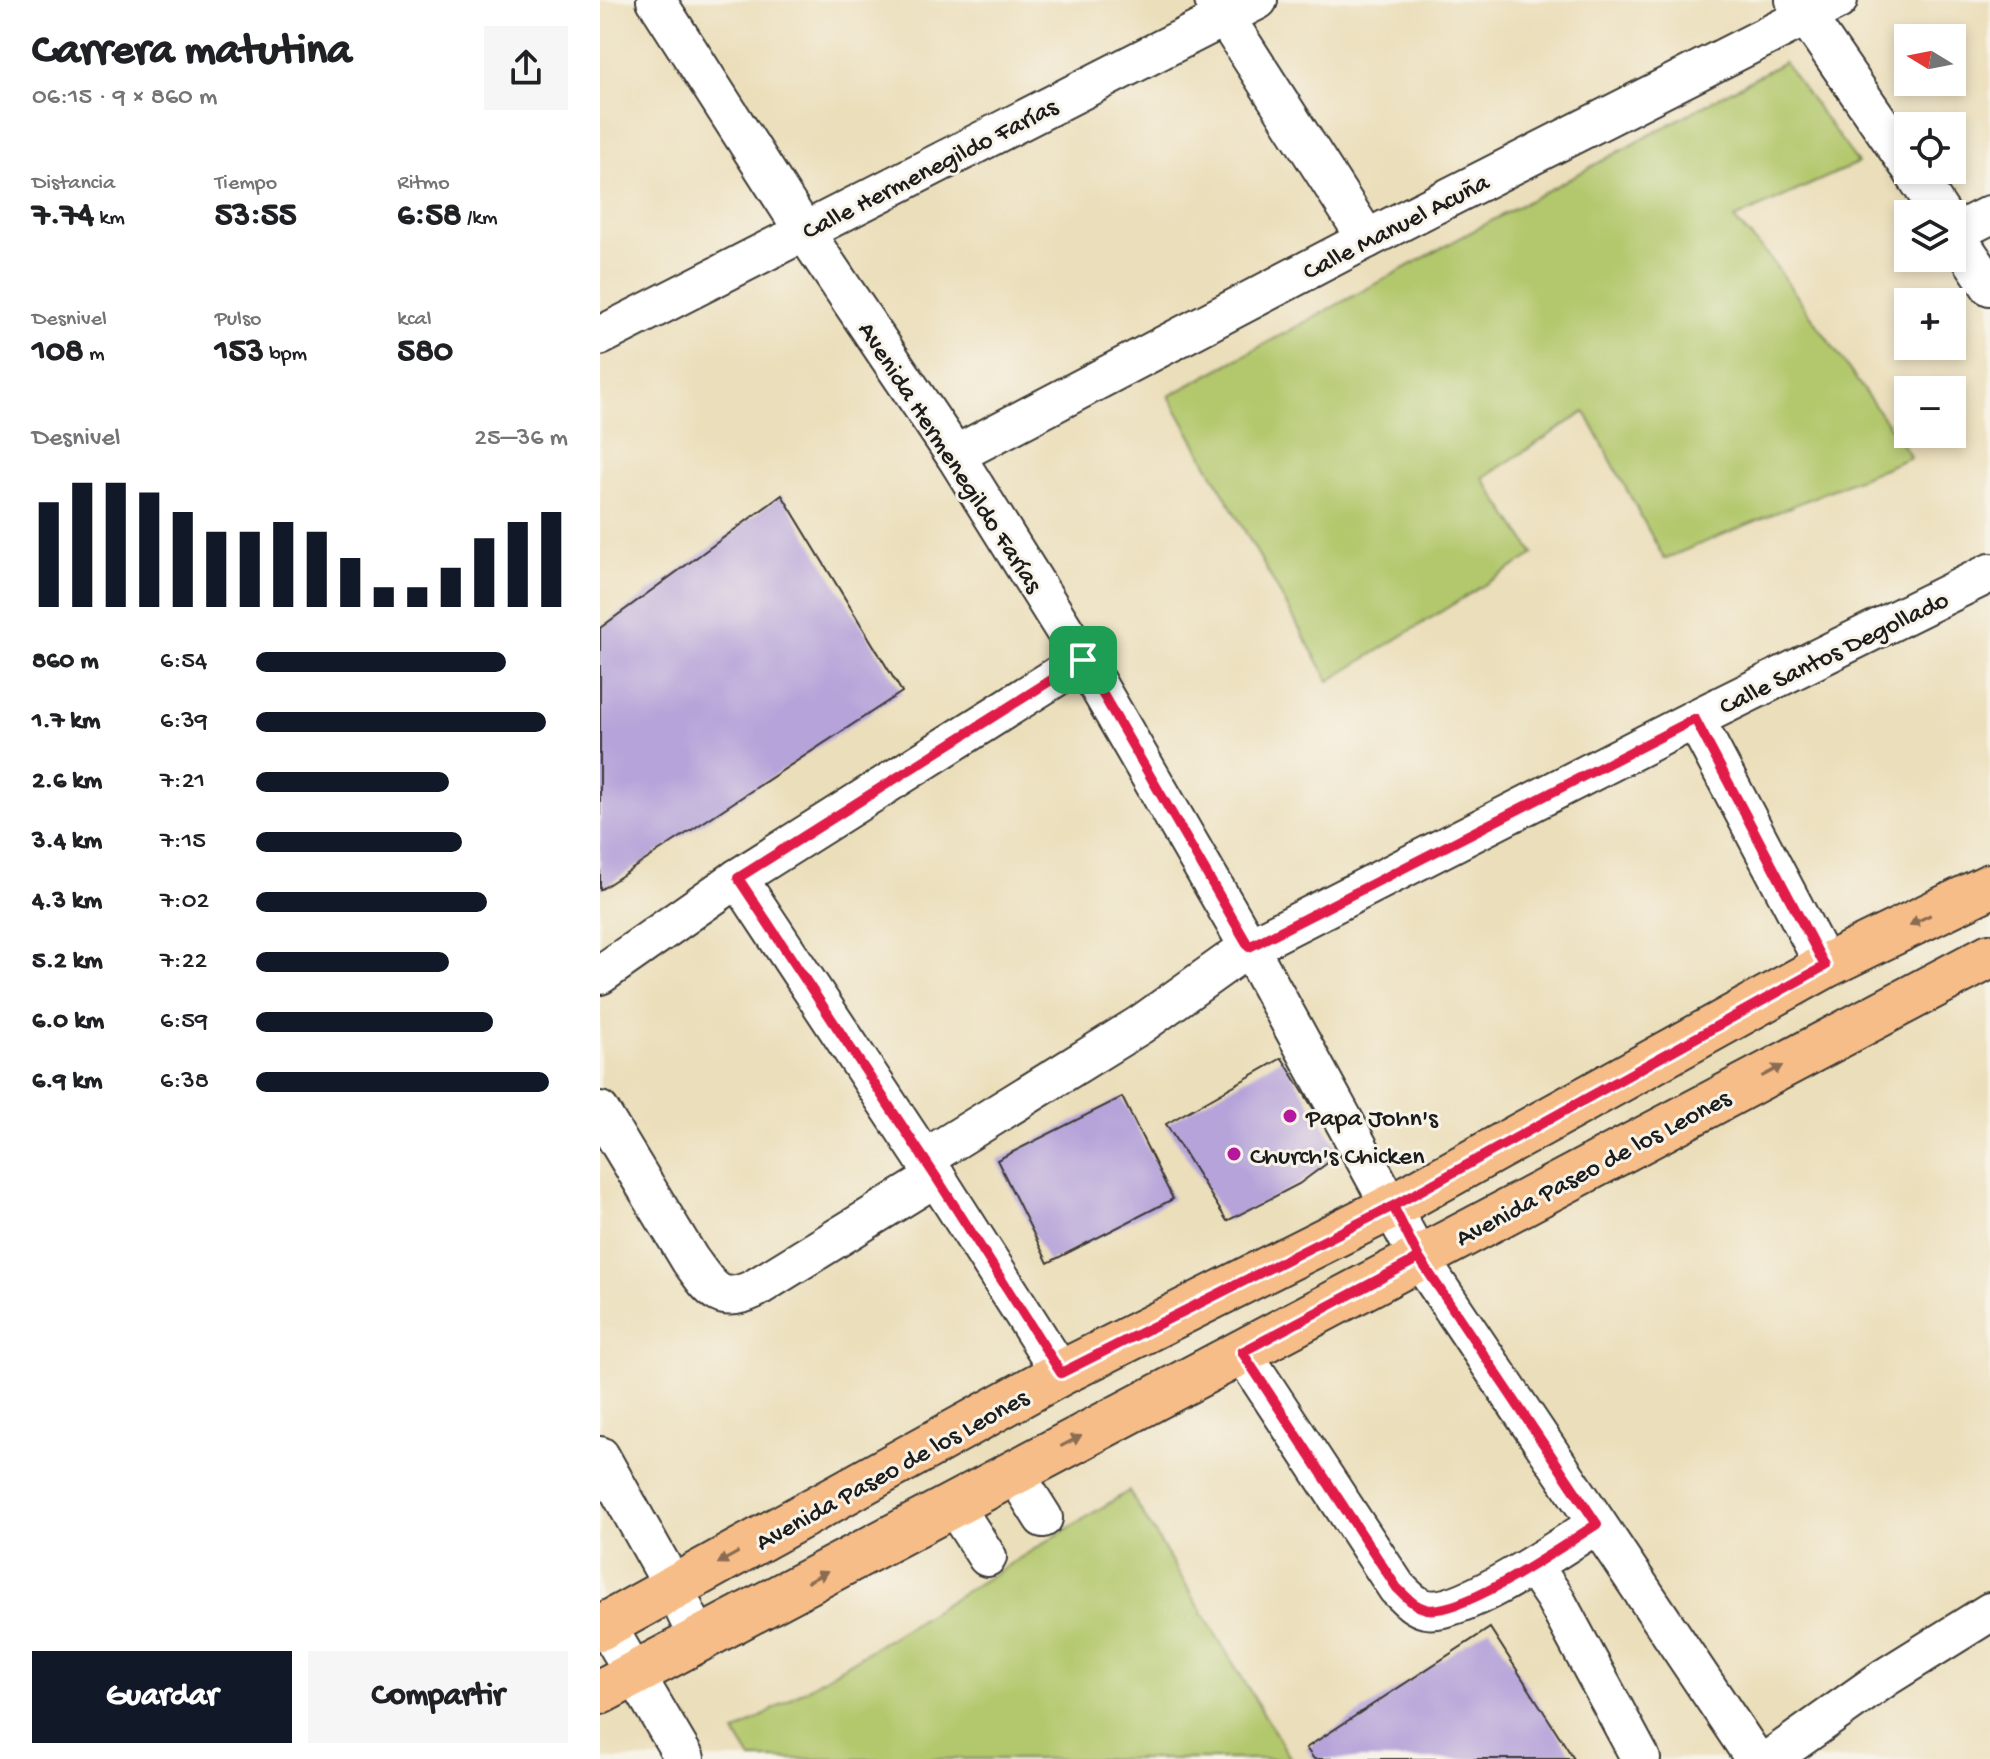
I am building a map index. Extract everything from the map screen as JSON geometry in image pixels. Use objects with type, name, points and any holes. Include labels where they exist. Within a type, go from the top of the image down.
[{"type":"main road","name":"Avenida Paseo de los Leones","points":[[603,1626],[1061,1373],[1393,1206],[1825,966],[1990,886]]},
{"type":"main road","name":"Avenida Paseo de los Leones","points":[[618,1683],[1990,956]]},
{"type":"street","name":"Avenida Hermenegildo Farías","points":[[656,0],[804,231],[955,455],[1083,660],[1249,947],[1419,1258],[1755,1759]]},
{"type":"street","points":[[1813,5],[1894,141]]},
{"type":"street","name":"Calle Manuel Acuña","points":[[955,455],[1813,5]]},
{"type":"street","name":"Calle Hermenegildo Farías","points":[[600,336],[1233,6]]},
{"type":"street","points":[[1233,6],[1367,239]]},
{"type":"street","points":[[1966,221],[1990,215]]},
{"type":"street","points":[[1966,251],[1990,286]]},
{"type":"street","name":"Calle Santos Degollado","points":[[600,1111],[690,1260],[722,1295],[737,1297],[754,1289],[1249,947],[1695,719],[1990,573]]},
{"type":"street","points":[[600,975],[738,878],[1083,660]]},
{"type":"street","points":[[1695,719],[1825,966]]},
{"type":"street","points":[[738,878],[1061,1373]]},
{"type":"street","points":[[1242,1352],[1397,1588],[1414,1604],[1429,1610],[1452,1607],[1533,1566],[1597,1524]]},
{"type":"street","points":[[600,1456],[674,1588],[699,1640]]},
{"type":"street","points":[[1014,1472],[1043,1518]]},
{"type":"street","points":[[953,1504],[987,1557]]},
{"type":"street","points":[[1533,1566],[1554,1597],[1641,1759]]},
{"type":"street","points":[[1770,1759],[1886,1677],[1990,1612]]},
{"type":"street","points":[[603,1626],[618,1683],[685,1759]]},
{"type":"green space","points":[[1784,62],[1858,163],[1734,219],[1767,254],[1894,433],[1894,448],[1905,448],[1911,457],[1664,559],[1585,412],[1483,478],[1534,554],[1329,681],[1169,396]]},
{"type":"green space","points":[[1129,1491],[1291,1759],[751,1759],[735,1733]]},
{"type":"building","points":[[782,495],[902,692],[600,890],[600,628]]},
{"type":"building","name":"Church's Chicken","points":[[1282,1058],[1341,1153],[1299,1184],[1227,1221],[1166,1124]]},
{"type":"building","points":[[1122,1097],[1173,1199],[1048,1263],[997,1160]]},
{"type":"building","points":[[1490,1628],[1574,1759],[1314,1759],[1306,1748]]},
{"type":"place","name":"Papa John's","points":[[1290,1116]]},
{"type":"place","name":"Church's Chicken","points":[[1234,1154]]},
{"type":"route","points":[[1083,660],[738,878],[936,1177],[1061,1373],[1393,1206],[1419,1258],[1242,1352],[1397,1588],[1414,1604],[1429,1610],[1452,1607],[1533,1566],[1597,1524],[1419,1258],[1393,1206],[1825,966],[1695,719],[1249,947],[1083,660]]}]
